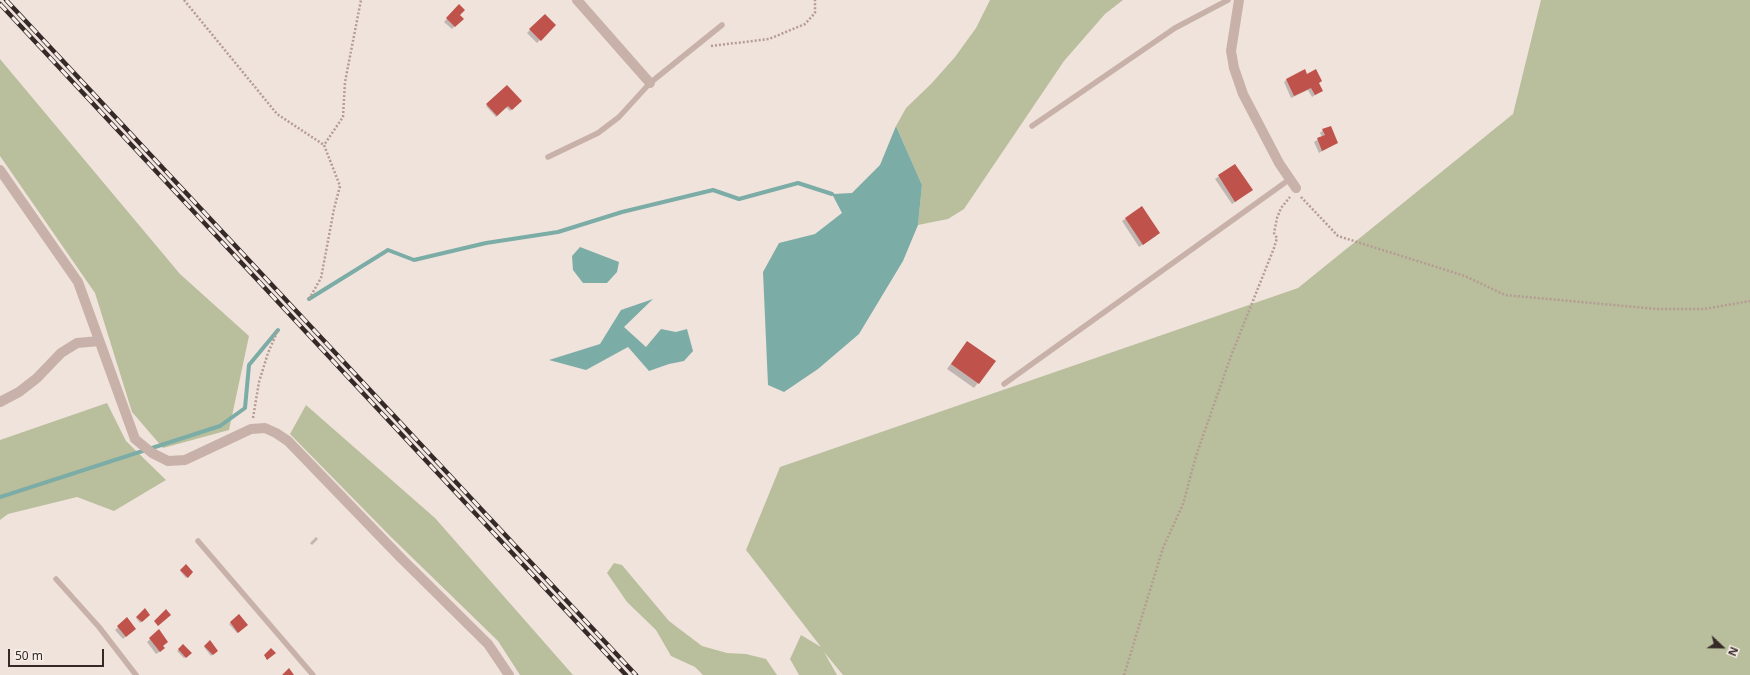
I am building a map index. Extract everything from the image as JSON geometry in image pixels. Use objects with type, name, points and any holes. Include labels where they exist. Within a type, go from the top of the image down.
[{"type":"street","points":[[577,0],[650,83]]},
{"type":"street","points":[[1239,0],[1231,51],[1234,68],[1243,94],[1279,163],[1295,187]]},
{"type":"street","points":[[0,170],[78,282],[100,341],[124,414],[135,439],[152,453],[168,461],[185,460],[250,429],[265,428],[276,433],[288,441],[401,558],[488,644],[509,675]]},
{"type":"street","points":[[0,402],[19,392],[37,378],[61,353],[77,343],[100,341]]},
{"type":"lane","points":[[1032,126],[1175,28],[1228,0]]},
{"type":"lane","points":[[548,157],[598,133],[619,117],[650,83],[722,25]]},
{"type":"lane","points":[[1004,384],[1295,187]]},
{"type":"lane","points":[[198,541],[313,675]]},
{"type":"lane","points":[[56,579],[99,627],[136,675]]},
{"type":"path","points":[[184,0],[277,114],[324,145],[340,186],[321,278],[310,299]]},
{"type":"path","points":[[324,145],[343,117],[345,82],[361,0]]},
{"type":"path","points":[[707,47],[769,39],[805,24],[815,13],[815,0]]},
{"type":"path","points":[[1124,675],[1163,548],[1183,504],[1196,456],[1231,356],[1274,248],[1277,238],[1274,233],[1277,218],[1286,200],[1295,187],[1338,236],[1465,276],[1505,295],[1657,309],[1704,309],[1750,301]]},
{"type":"path","points":[[259,429],[252,416],[268,353],[278,330]]},
{"type":"green space","points":[[990,0],[1123,0],[1105,14],[1064,61],[964,209],[948,219],[918,225],[922,185],[896,126],[906,108],[931,84],[955,57],[976,28]]},
{"type":"green space","points":[[1541,0],[1750,0],[1750,675],[843,675],[824,652],[837,675],[799,675],[790,659],[801,635],[821,647],[746,550],[780,467],[1298,288],[1513,114]]},
{"type":"green space","points":[[0,59],[180,274],[249,336],[229,430],[163,448],[132,412],[95,293],[0,156]]},
{"type":"green space","points":[[107,403],[126,441],[166,480],[114,511],[77,497],[8,514],[0,520],[0,440]]},
{"type":"green space","points":[[306,405],[435,518],[573,675],[520,675],[498,641],[391,537],[290,434]]},
{"type":"green space","points":[[614,563],[622,565],[669,621],[702,646],[727,653],[746,654],[766,659],[777,675],[703,675],[695,667],[671,656],[656,630],[627,602],[607,573]]},
{"type":"water","points":[[896,126],[922,185],[918,225],[903,261],[859,334],[818,369],[784,392],[768,385],[763,272],[779,243],[815,234],[842,213],[832,194],[852,193],[880,165]]},
{"type":"water","points":[[580,247],[619,262],[617,272],[607,283],[583,283],[573,270],[572,256]]},
{"type":"water","points":[[653,299],[624,327],[646,347],[661,329],[676,332],[687,329],[693,351],[684,361],[669,364],[649,371],[628,347],[586,370],[549,360],[600,344],[621,310]]},
{"type":"building","points":[[459,4],[465,10],[460,15],[464,19],[455,27],[446,18]]},
{"type":"building","points":[[545,14],[556,25],[541,41],[529,29]]},
{"type":"building","points":[[1305,69],[1307,74],[1316,69],[1322,81],[1319,83],[1323,91],[1315,95],[1311,88],[1294,96],[1286,79]]},
{"type":"building","points":[[507,85],[522,101],[512,110],[508,106],[497,116],[486,104]]},
{"type":"building","points":[[1331,126],[1338,143],[1322,151],[1317,138],[1325,135],[1322,129]]},
{"type":"building","points":[[1235,164],[1253,190],[1235,202],[1218,175]]},
{"type":"building","points":[[1142,206],[1160,233],[1143,245],[1125,218]]},
{"type":"building","points":[[967,341],[996,361],[979,384],[951,364]]},
{"type":"building","points":[[186,564],[193,572],[188,578],[180,570]]},
{"type":"building","points":[[145,608],[150,615],[142,622],[136,617]]},
{"type":"building","points":[[166,609],[171,615],[158,626],[154,621]]},
{"type":"building","points":[[239,614],[248,625],[238,633],[230,622]]},
{"type":"building","points":[[127,617],[136,629],[126,637],[117,626]]},
{"type":"building","points":[[159,629],[168,642],[163,646],[165,648],[160,652],[149,638]]},
{"type":"building","points":[[210,640],[218,651],[213,655],[204,646]]},
{"type":"building","points":[[183,644],[192,653],[186,658],[178,649]]},
{"type":"building","points":[[271,648],[276,653],[267,660],[264,655]]},
{"type":"building","points":[[289,668],[294,675],[282,675]]},
{"type":"waterway","points":[[309,299],[388,250],[414,260],[486,243],[558,232],[622,212],[713,190],[739,199],[798,183],[832,194]]},
{"type":"waterway","points":[[0,497],[220,426],[245,408],[249,365],[278,330]]},
{"type":"railway","points":[[6,0],[636,675]]},
{"type":"railway","points":[[0,4],[626,675]]}]
